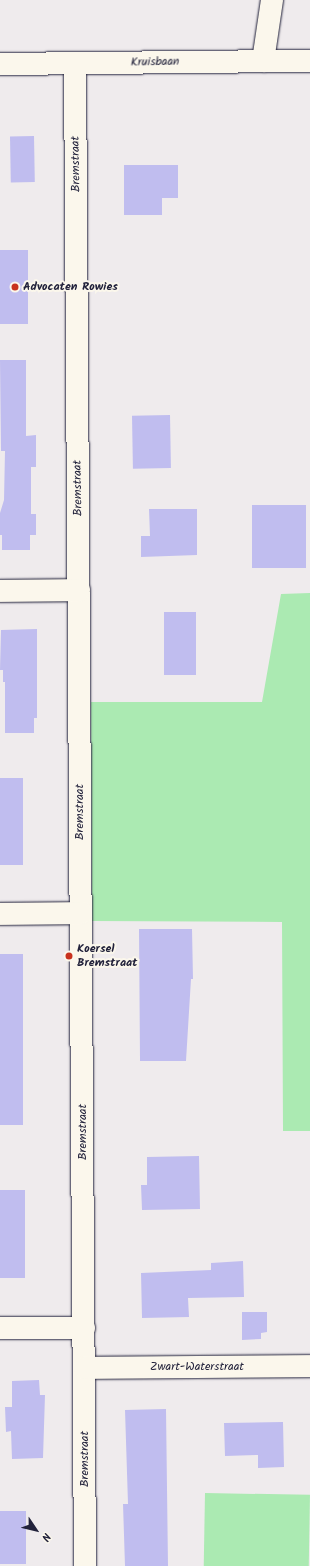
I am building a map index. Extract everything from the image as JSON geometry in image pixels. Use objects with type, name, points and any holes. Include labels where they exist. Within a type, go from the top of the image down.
[{"type":"street","points":[[263,61],[272,0]]},
{"type":"street","name":"Kruisbaan","points":[[0,64],[310,61]]},
{"type":"street","name":"Bremstraat","points":[[75,63],[85,1368],[85,1566]]},
{"type":"street","points":[[0,591],[79,590]]},
{"type":"street","points":[[0,914],[81,913]]},
{"type":"street","points":[[0,1328],[84,1328]]},
{"type":"street","name":"Zwart-Waterstraat","points":[[85,1368],[310,1366]]},
{"type":"green space","points":[[310,593],[310,1131],[283,1131],[282,922],[92,921],[91,702],[262,702],[281,594]]},
{"type":"green space","points":[[205,1493],[310,1495],[309,1566],[204,1566]]},
{"type":"building","points":[[10,136],[34,136],[35,182],[11,182]]},
{"type":"building","points":[[124,165],[178,165],[178,198],[162,198],[162,215],[124,215]]},
{"type":"building","points":[[0,250],[28,250],[28,324],[0,324]]},
{"type":"building","points":[[0,360],[26,360],[26,436],[36,435],[36,467],[31,467],[31,514],[36,514],[36,535],[30,535],[30,550],[2,550],[0,513],[4,500],[5,451],[1,451]]},
{"type":"building","points":[[170,415],[171,468],[133,469],[132,416]]},
{"type":"building","points":[[252,505],[306,505],[306,568],[252,568]]},
{"type":"building","points":[[149,509],[197,509],[197,555],[141,557],[141,536],[150,536]]},
{"type":"building","points":[[164,612],[196,612],[196,675],[164,675]]},
{"type":"building","points":[[37,629],[37,718],[34,718],[34,733],[5,733],[5,682],[3,682],[3,670],[0,670],[1,630]]},
{"type":"building","points":[[0,778],[23,778],[23,865],[0,865]]},
{"type":"building","points":[[139,929],[192,929],[193,979],[191,979],[186,1061],[140,1061]]},
{"type":"building","points":[[0,954],[23,954],[23,1125],[0,1125]]},
{"type":"building","points":[[199,1156],[200,1209],[142,1210],[141,1185],[147,1185],[147,1157]]},
{"type":"building","points":[[0,1190],[25,1190],[25,1278],[0,1278]]},
{"type":"building","points":[[243,1261],[244,1297],[188,1298],[189,1317],[142,1318],[141,1273],[211,1270],[211,1263]]},
{"type":"building","points":[[242,1312],[267,1312],[267,1332],[261,1333],[261,1339],[242,1340]]},
{"type":"building","points":[[39,1380],[40,1395],[45,1395],[43,1458],[12,1459],[11,1431],[6,1432],[5,1407],[12,1407],[12,1381]]},
{"type":"building","points":[[166,1409],[168,1566],[125,1566],[123,1504],[128,1504],[125,1410]]},
{"type":"building","points":[[283,1422],[284,1467],[258,1468],[258,1455],[225,1456],[224,1423]]},
{"type":"building","points":[[0,1511],[26,1511],[26,1564],[0,1564]]},
{"type":"place","name":"Advocaten Rowies","points":[[15,287]]},
{"type":"place","name":"Koersel Bremstraat","points":[[69,956]]}]
